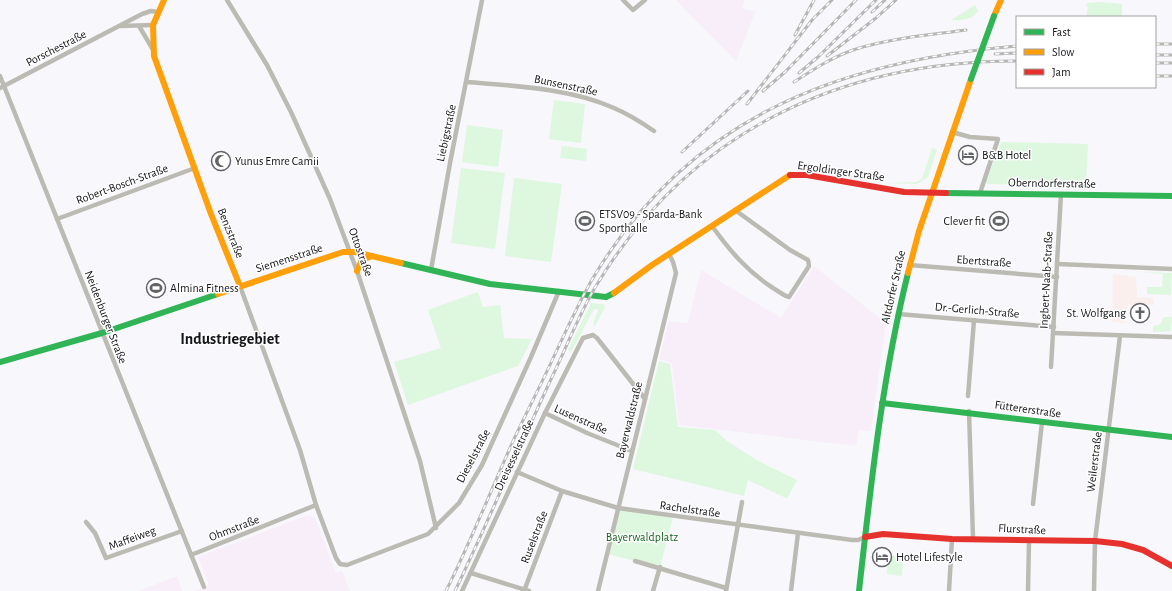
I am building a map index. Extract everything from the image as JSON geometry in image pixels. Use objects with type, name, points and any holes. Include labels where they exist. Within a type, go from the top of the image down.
[{"type":"main road","name":"Benzstraße","points":[[164,0],[157,12],[153,25],[152,48],[194,168],[240,286]]},
{"type":"main road","name":"Altdorfer Straße","points":[[859,591],[882,402],[898,314],[909,266],[931,192],[1001,0]]},
{"type":"main road","name":"Ergoldinger Straße","points":[[592,296],[606,297],[614,294],[635,277],[735,210],[786,177],[795,174],[904,192],[931,192]]},
{"type":"main road","name":"Oberndorferstraße","points":[[931,192],[1172,196]]},
{"type":"main road","name":"Siemensstraße","points":[[0,362],[102,333],[240,286],[350,251],[490,284],[592,296]]},
{"type":"main road","points":[[357,271],[362,260],[372,256]]},
{"type":"main road","name":"Füttererstraße","points":[[882,402],[969,411],[1108,431],[1172,437]]},
{"type":"main road","name":"Flurstraße","points":[[865,537],[883,534],[1029,542],[1095,541],[1135,547],[1172,566]]},
{"type":"street","name":"Ottostraße","points":[[227,0],[267,65],[291,112],[330,199],[357,271],[420,461],[436,528]]},
{"type":"street","name":"Liebigstraße","points":[[431,270],[482,0]]},
{"type":"street","points":[[623,0],[633,10],[645,0]]},
{"type":"street","name":"Porschestraße","points":[[2,87],[146,12],[157,12]]},
{"type":"street","name":"Porschestraße","points":[[121,26],[153,25]]},
{"type":"street","points":[[139,26],[152,48]]},
{"type":"street","name":"Neidenburger Straße","points":[[0,76],[2,87],[57,219],[191,555]]},
{"type":"street","name":"Bunsenstraße","points":[[467,82],[525,87],[594,101],[626,114],[654,131]]},
{"type":"street","points":[[952,132],[970,137],[998,139],[980,193]]},
{"type":"street","name":"Robert-Bosch-Straße","points":[[57,219],[194,168]]},
{"type":"street","name":"Ingbert-Naab-Straße","points":[[1051,366],[1061,194]]},
{"type":"street","points":[[712,226],[734,256],[746,268],[788,297],[809,266],[808,260],[790,250],[735,210]]},
{"type":"street","name":"Bayerwaldstraße","points":[[598,591],[676,274],[674,262],[669,254]]},
{"type":"street","points":[[1058,264],[1172,269]]},
{"type":"street","name":"Ebertstraße","points":[[909,266],[1057,277]]},
{"type":"street","name":"Benzstraße","points":[[240,286],[300,450],[316,505],[336,558],[340,564]]},
{"type":"street","name":"Dieselstraße","points":[[340,564],[347,565],[428,534],[436,528],[459,503],[482,465],[559,291]]},
{"type":"street","name":"Dr.-Gerlich-Straße","points":[[898,314],[1054,327]]},
{"type":"street","points":[[968,396],[974,320]]},
{"type":"street","points":[[1053,333],[1172,337]]},
{"type":"street","name":"Dreisesselstraße","points":[[462,591],[517,472],[581,341],[587,336],[593,335],[645,398]]},
{"type":"street","name":"Weilerstraße","points":[[1094,591],[1095,541],[1120,336]]},
{"type":"street","points":[[969,411],[973,538]]},
{"type":"street","name":"Lusenstraße","points":[[545,414],[632,451]]},
{"type":"street","points":[[1033,504],[1042,422]]},
{"type":"street","name":"Rachelstraße","points":[[517,472],[562,491],[618,508],[852,540],[865,537]]},
{"type":"street","name":"Ruselstraße","points":[[526,591],[562,491]]},
{"type":"street","points":[[635,561],[660,567],[726,590],[742,502]]},
{"type":"street","name":"Ohmstraße","points":[[191,555],[316,505]]},
{"type":"street","name":"Maffeiweg","points":[[86,522],[95,533],[106,558],[182,531]]},
{"type":"street","points":[[791,591],[798,533]]},
{"type":"street","points":[[949,591],[952,538]]},
{"type":"street","points":[[1028,591],[1029,542]]},
{"type":"street","points":[[191,555],[204,588]]},
{"type":"street","points":[[654,591],[660,567]]},
{"type":"street","points":[[471,573],[526,591]]},
{"type":"shaded area","points":[[676,0],[745,0],[742,8],[755,12],[736,61]]},
{"type":"shaded area","points":[[814,266],[886,323],[871,431],[859,430],[856,446],[679,425],[672,363],[659,359],[669,321],[688,323],[701,270],[781,318]]},
{"type":"shaded area","points":[[1113,274],[1136,277],[1137,297],[1153,298],[1154,305],[1128,305],[1124,313],[1126,323],[1112,322]]},
{"type":"shaded area","points":[[308,515],[315,518],[336,573],[342,571],[350,591],[195,591],[209,585],[198,557]]},
{"type":"shaded area","points":[[177,576],[182,591],[138,591]]},
{"type":"green space","points":[[1099,2],[1122,4],[1122,16],[1086,16],[1088,7],[1086,6],[1087,3]]},
{"type":"green space","points":[[975,5],[978,11],[973,16],[962,20],[951,20]]},
{"type":"green space","points":[[554,100],[585,104],[581,143],[549,139]]},
{"type":"green space","points":[[467,125],[503,130],[498,167],[462,162]]},
{"type":"green space","points":[[1001,142],[1088,144],[1086,186],[988,184],[986,182]]},
{"type":"green space","points":[[562,146],[587,149],[586,161],[560,158]]},
{"type":"green space","points":[[932,148],[937,150],[928,177],[917,184],[885,183],[916,182],[922,179]]},
{"type":"green space","points":[[461,168],[505,173],[495,249],[451,243]]},
{"type":"green space","points":[[514,178],[562,184],[551,262],[505,256]]},
{"type":"green space","points":[[1140,272],[1172,273],[1171,295],[1147,294],[1147,287],[1162,287],[1163,274]]},
{"type":"green space","points":[[478,292],[483,307],[500,305],[504,338],[532,339],[518,366],[408,405],[394,362],[441,348],[428,310]]},
{"type":"green space","points":[[591,303],[603,304],[605,307],[594,328],[594,321],[598,311],[597,309],[594,309],[571,352],[568,350]]},
{"type":"green space","points":[[1164,317],[1172,317],[1171,331],[1153,332],[1153,326],[1160,325]]},
{"type":"green space","points":[[659,361],[670,364],[678,427],[715,430],[727,441],[758,461],[797,480],[788,497],[786,498],[748,480],[744,496],[633,469]]},
{"type":"green space","name":"Bayerwaldplatz","points":[[618,508],[673,517],[660,567],[607,554]]},
{"type":"green space","points":[[888,556],[903,557],[902,576],[887,574]]},
{"type":"railway","points":[[795,35],[814,0]]},
{"type":"railway","points":[[747,104],[812,20],[832,0]]},
{"type":"railway","points":[[763,91],[785,72],[856,0]]},
{"type":"railway","points":[[799,73],[818,57],[876,0]]},
{"type":"railway","points":[[872,12],[885,0]]},
{"type":"railway","points":[[827,56],[876,18],[896,0]]},
{"type":"railway","points":[[794,82],[832,59],[869,45],[897,39],[966,30]]},
{"type":"railway","points":[[1156,44],[1172,44]]},
{"type":"railway","points":[[446,591],[514,439],[588,287],[631,222],[675,176],[722,138],[774,107],[830,84],[889,66],[952,54],[1016,46]]},
{"type":"railway","points":[[995,54],[1016,53]]},
{"type":"railway","points":[[1156,55],[1172,55]]},
{"type":"railway","points":[[455,591],[573,330],[596,286],[634,232],[676,186],[723,147],[775,116],[831,92],[890,74],[952,64],[1016,61]]},
{"type":"railway","points":[[1156,63],[1172,63]]},
{"type":"railway","points":[[1156,76],[1172,76]]},
{"type":"railway","points":[[682,152],[748,91]]},
{"type":"traffic: fast","points":[[971,79],[994,16]]},
{"type":"traffic: fast","points":[[946,193],[1172,196]]},
{"type":"traffic: fast","points":[[401,263],[490,284],[606,297],[614,293]]},
{"type":"traffic: fast","points":[[859,591],[884,392],[908,273]]},
{"type":"traffic: fast","points":[[0,362],[102,333],[218,294]]},
{"type":"traffic: fast","points":[[882,403],[1172,437]]},
{"type":"traffic: slow","points":[[164,0],[153,25],[154,56],[211,214],[240,286]]},
{"type":"traffic: slow","points":[[994,16],[1001,0]]},
{"type":"traffic: slow","points":[[908,273],[919,231],[971,79]]},
{"type":"traffic: slow","points":[[614,293],[652,265],[790,175]]},
{"type":"traffic: slow","points":[[218,294],[343,252],[355,252],[401,263]]},
{"type":"traffic: slow","points":[[357,271],[362,260],[372,256]]},
{"type":"traffic: jam","points":[[790,175],[807,175],[904,192],[946,193]]},
{"type":"traffic: jam","points":[[865,537],[883,534],[952,539],[1095,541],[1122,544],[1143,550],[1172,566]]},
{"type":"place","name":"B&B Hotel","points":[[968,155]]},
{"type":"place","name":"Yunus Emre Camii","points":[[221,161]]},
{"type":"place","name":"ETSV09 - Sparda-Bank Sporthalle","points":[[585,221]]},
{"type":"place","name":"Clever fit","points":[[999,221]]},
{"type":"place","name":"Almina Fitness","points":[[156,288]]},
{"type":"place","name":"St. Wolfgang","points":[[1140,313]]},
{"type":"place","name":"Hotel Lifestyle","points":[[882,557]]},
{"type":"district","name":"Industriegebiet","points":[[230,339]]}]
